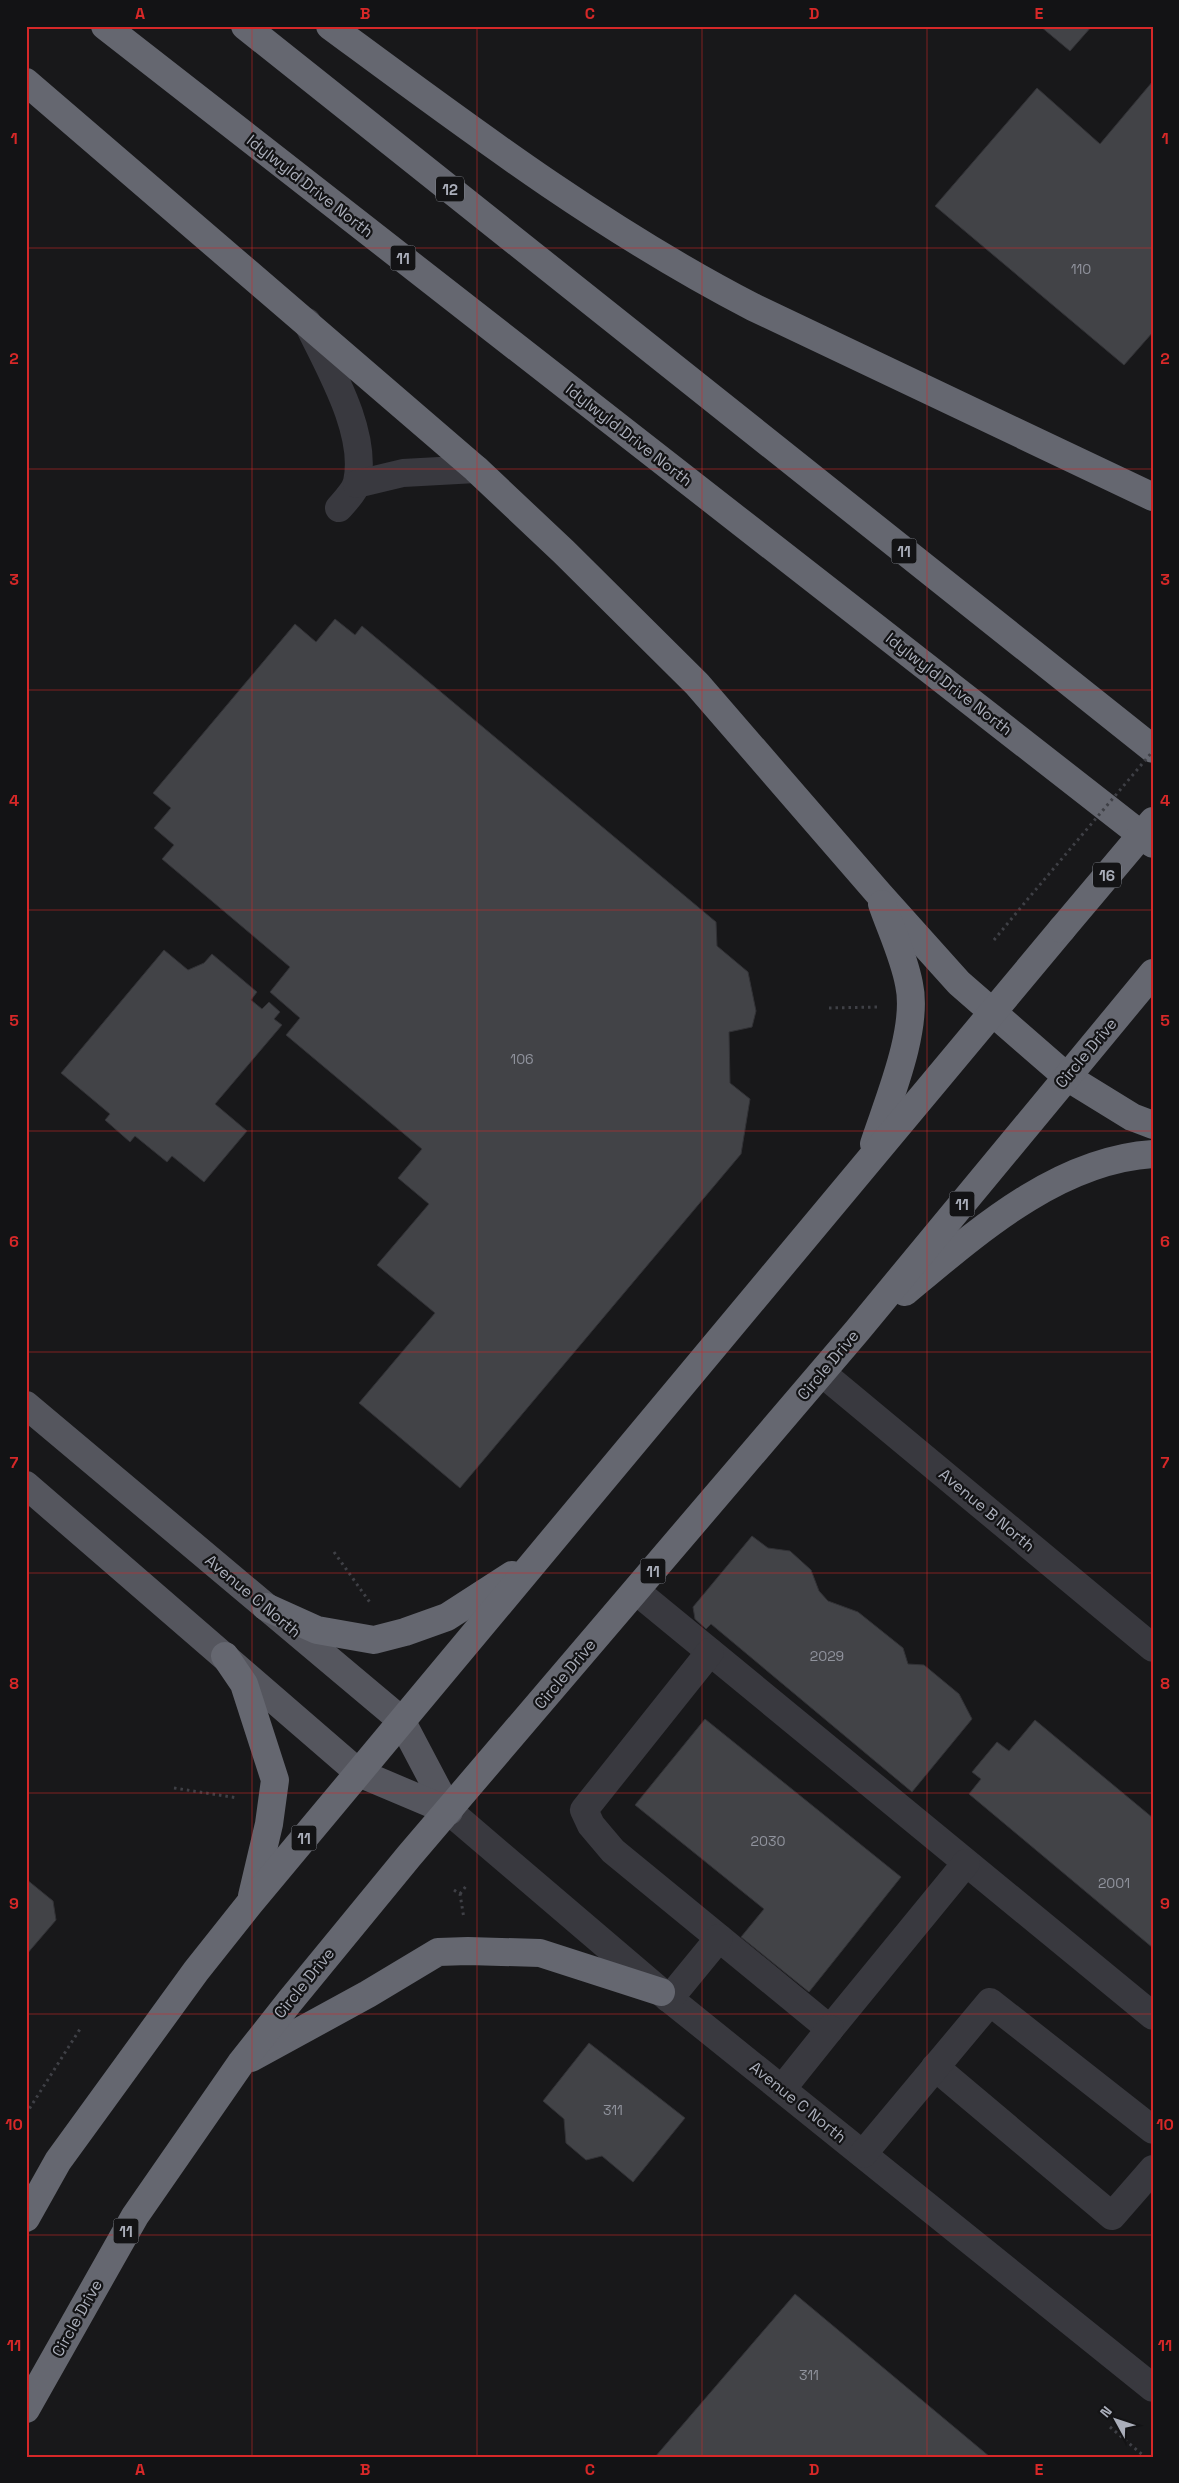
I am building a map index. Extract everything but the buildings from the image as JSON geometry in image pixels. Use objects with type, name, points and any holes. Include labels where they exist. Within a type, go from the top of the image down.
[{"type":"highway","name":"Idylwyld Drive North","points":[[105,26],[1153,844]]},
{"type":"highway","name":"12","points":[[245,26],[655,352]]},
{"type":"highway","points":[[330,26],[528,171],[691,275],[753,307],[1153,496]]},
{"type":"highway","points":[[26,82],[306,320],[476,468],[697,684],[879,894],[959,983],[1067,1076],[1132,1117],[1153,1125]]},
{"type":"highway","name":"11","points":[[655,352],[1153,750]]},
{"type":"highway","name":"16","points":[[994,1012],[1153,821]]},
{"type":"highway","points":[[870,1158],[908,1034],[910,1006],[910,985],[879,894]]},
{"type":"highway","name":"Circle Drive","points":[[26,2409],[135,2216],[241,2063],[398,1869],[822,1373],[1145,982]]},
{"type":"highway","name":"11","points":[[26,2218],[58,2162],[191,1979],[250,1903],[401,1720],[545,1551],[870,1158],[994,1012]]},
{"type":"highway","points":[[857,1331],[962,1245],[1046,1186],[1089,1166],[1116,1158],[1153,1154]]},
{"type":"highway","points":[[266,1607],[317,1630],[374,1640],[405,1632],[447,1617],[494,1588],[545,1551]]},
{"type":"highway","points":[[225,1656],[244,1684],[275,1780],[270,1824],[250,1903]]},
{"type":"highway","points":[[241,2063],[368,1994],[438,1952],[468,1950],[540,1953],[665,1995]]},
{"type":"main road","name":"Avenue C North","points":[[26,1405],[401,1720],[449,1811]]},
{"type":"main road","name":"Avenue C North","points":[[26,1486],[359,1773],[449,1811]]},
{"type":"street","points":[[306,320],[349,413],[357,440],[357,484],[340,508]]},
{"type":"street","points":[[357,484],[403,473],[476,468]]},
{"type":"street","name":"Avenue B North","points":[[822,1373],[1153,1648]]},
{"type":"street","points":[[636,1591],[1153,2016]]},
{"type":"street","points":[[710,1652],[584,1810],[591,1826],[613,1851],[830,2029]]},
{"type":"street","name":"Avenue C North","points":[[449,1811],[665,1995],[1151,2383]]},
{"type":"street","points":[[782,2090],[966,1863]]},
{"type":"street","points":[[665,1995],[719,1938]]},
{"type":"street","points":[[863,2154],[990,2002],[1153,2130]]},
{"type":"street","points":[[934,2067],[1112,2216],[1153,2169]]},
{"type":"path","points":[[994,940],[1153,750]]},
{"type":"path","points":[[829,1008],[878,1007]]},
{"type":"path","points":[[334,1552],[374,1608]]},
{"type":"path","points":[[174,1788],[244,1799]]},
{"type":"path","points":[[465,1928],[460,1894],[466,1886]]},
{"type":"path","points":[[454,1890],[460,1894]]},
{"type":"path","points":[[26,2114],[80,2029]]},
{"type":"path","points":[[1110,2427],[1145,2457]]}]
